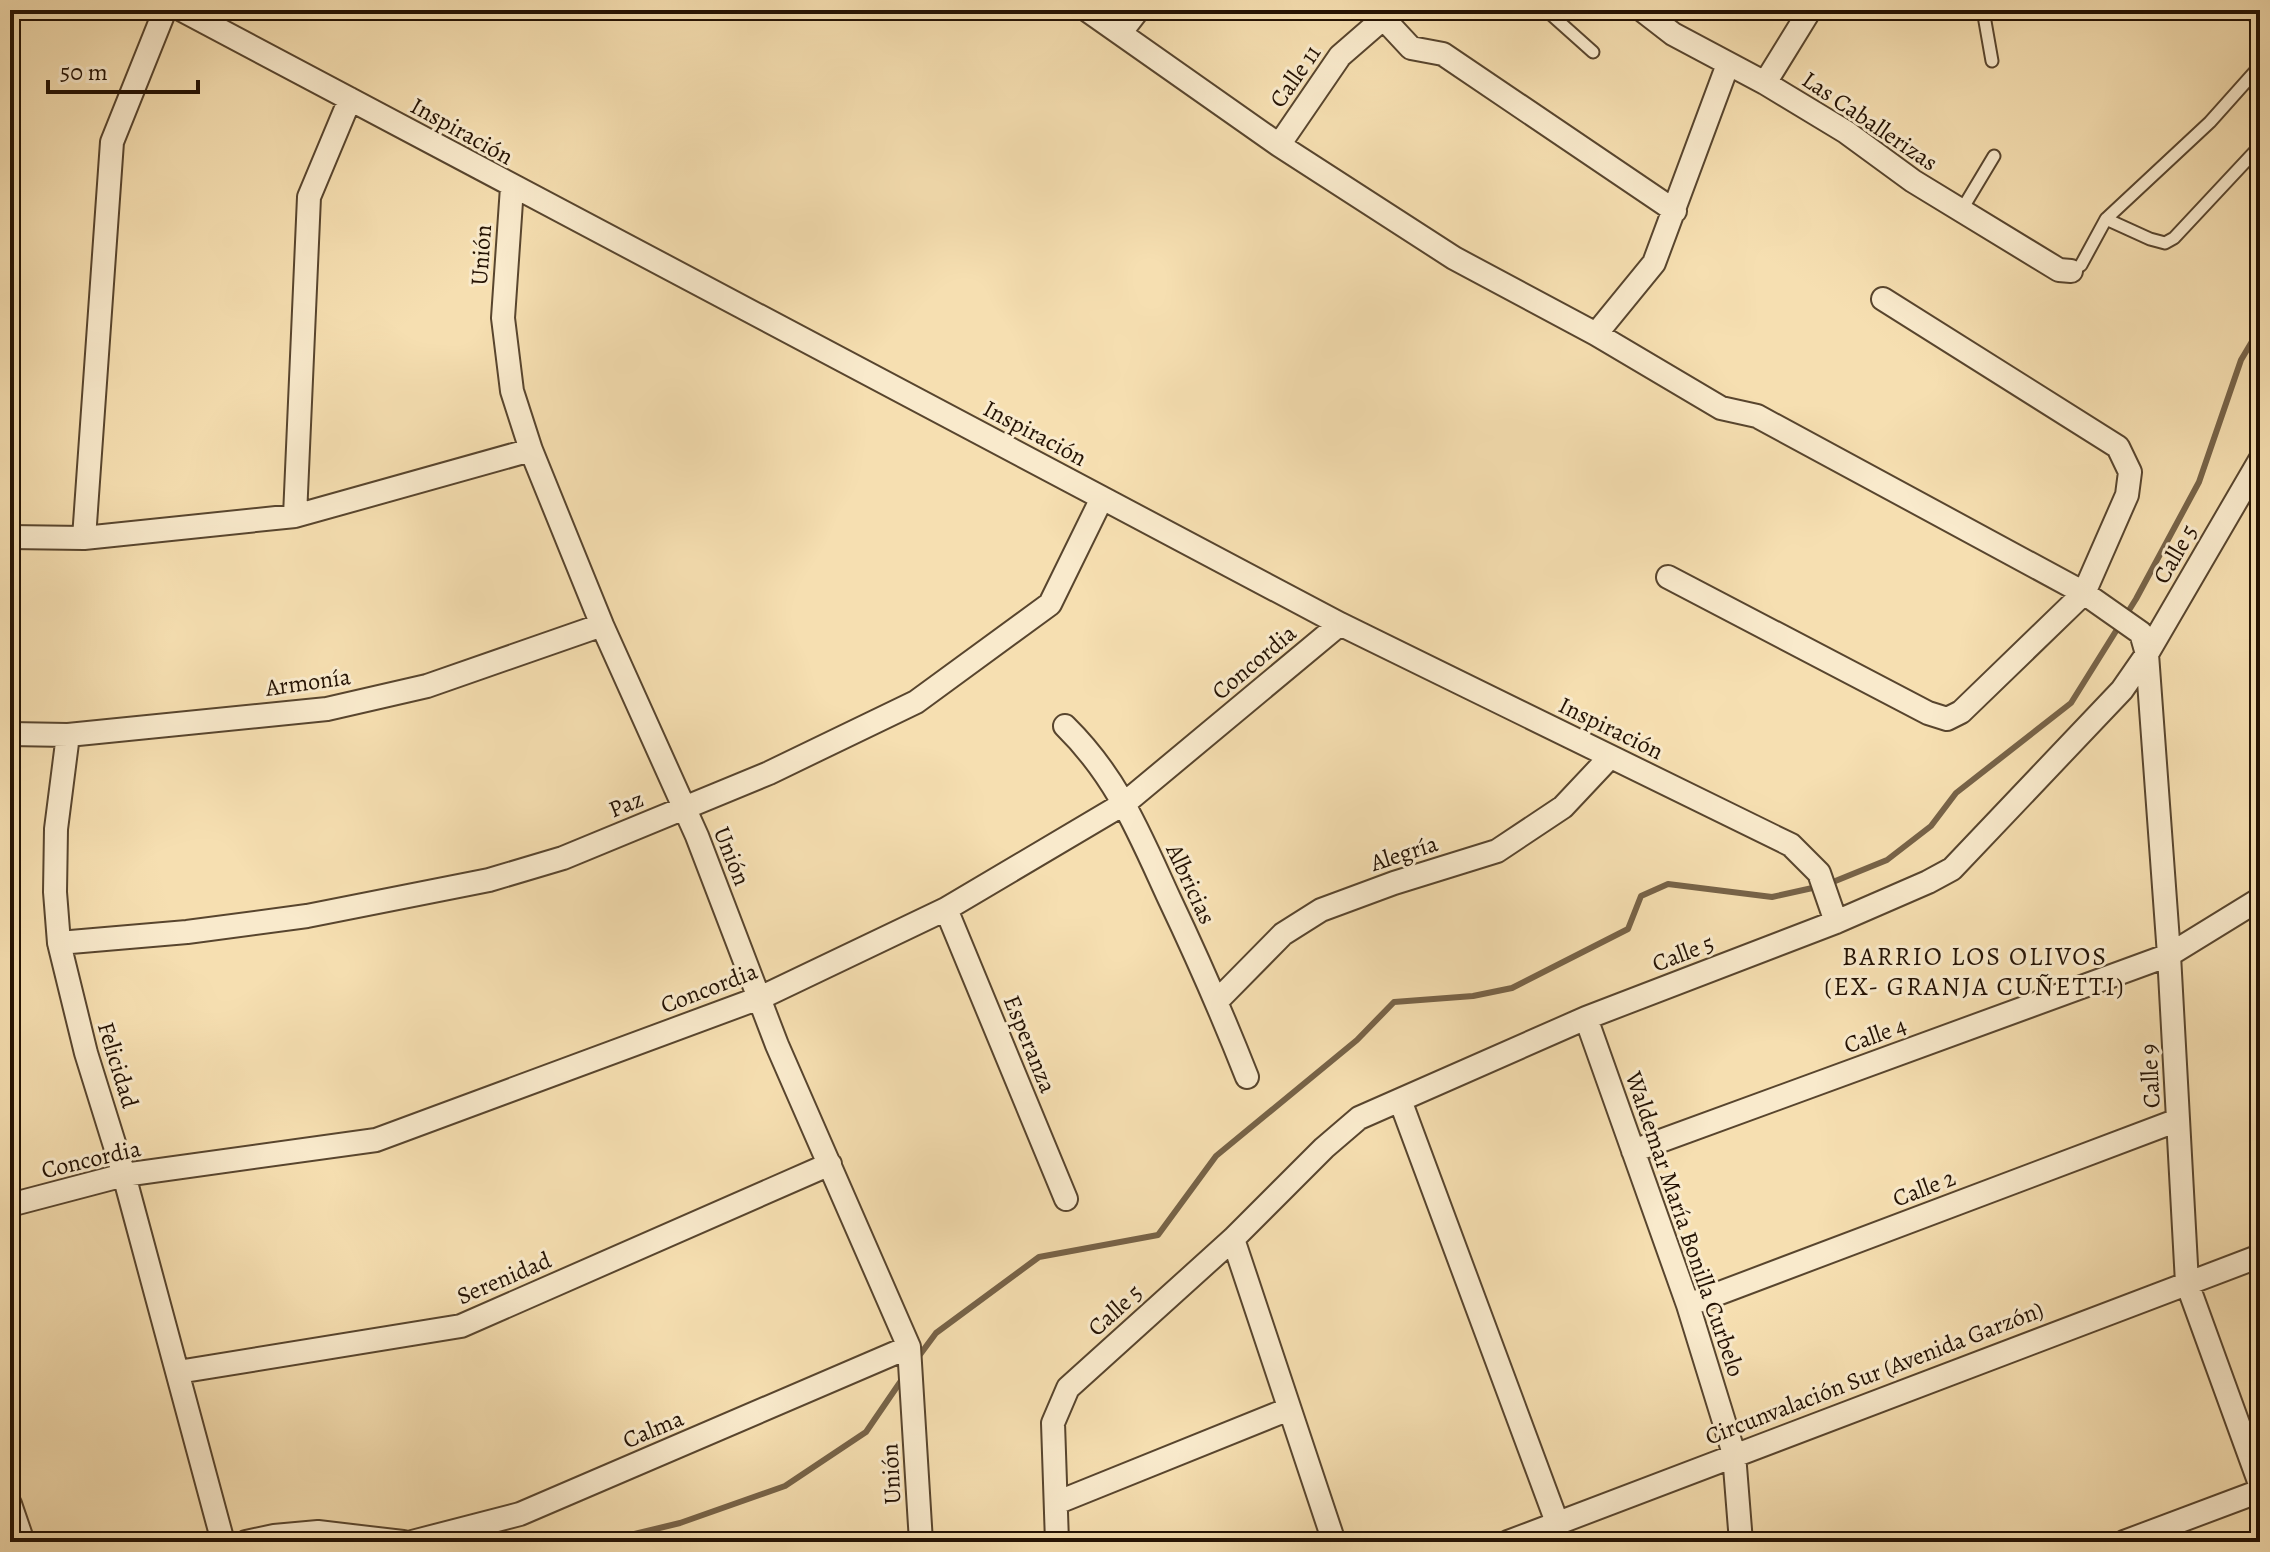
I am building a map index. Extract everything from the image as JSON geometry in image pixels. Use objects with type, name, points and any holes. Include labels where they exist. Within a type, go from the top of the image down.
[{"type":"street","points":[[84,538],[112,142],[165,10]]},
{"type":"street","name":"Inspiración","points":[[182,10],[1340,624],[1791,845],[1819,873],[1836,922]]},
{"type":"street","points":[[1087,10],[1279,145],[1454,258],[1596,334],[1721,408],[1757,416],[2084,593],[2141,633],[2147,654]]},
{"type":"street","points":[[1121,32],[1138,10]]},
{"type":"street","name":"Las Caballerizas","points":[[1642,10],[1673,34],[1765,83],[1846,132],[1913,181],[1961,211],[2059,270],[2071,271]]},
{"type":"street","points":[[1673,10],[1673,34]]},
{"type":"street","points":[[1765,83],[1810,10]]},
{"type":"street","points":[[1389,14],[1411,48],[1443,54],[1675,211]]},
{"type":"street","name":"Calle 11","points":[[1279,145],[1340,56],[1389,14]]},
{"type":"street","points":[[1596,334],[1654,263],[1728,64]]},
{"type":"street","points":[[295,516],[309,197],[350,99]]},
{"type":"street","name":"Unión","points":[[512,187],[503,318],[512,391],[531,450],[602,625],[684,808],[759,998],[909,1347],[921,1542]]},
{"type":"street","points":[[1668,577],[1928,713],[1947,719],[1961,712],[2084,593],[2127,495],[2130,472],[2118,447],[1883,299]]},
{"type":"street","points":[[10,537],[84,538],[295,516],[531,450]]},
{"type":"street","name":"Calle 5","points":[[1056,1503],[1053,1423],[1068,1388],[1233,1239],[1324,1148],[1359,1118],[1586,1018],[1836,922],[1952,869],[2122,690],[2147,654],[2260,460]]},
{"type":"street","name":"Paz","points":[[59,943],[187,932],[307,916],[489,880],[563,858],[769,773],[916,702],[1050,604],[1102,498]]},
{"type":"street","name":"Concordia","points":[[10,1205],[124,1175],[376,1140],[759,998],[946,909],[1125,803],[1340,624]]},
{"type":"street","name":"Armonía","points":[[10,734],[68,735],[327,709],[427,686],[602,625]]},
{"type":"street","name":"Calle 9","points":[[2147,654],[2169,955],[2187,1283],[2260,1484]]},
{"type":"street","name":"Albricias","points":[[1065,726],[1091,751],[1125,803],[1217,1001],[1247,1077]]},
{"type":"street","name":"Felicidad","points":[[68,735],[56,829],[55,892],[59,943],[86,1053],[124,1175],[223,1542]]},
{"type":"street","name":"Alegría","points":[[1217,1001],[1283,934],[1308,918],[1321,910],[1394,883],[1497,851],[1563,807],[1610,757]]},
{"type":"street","name":"Calle 4","points":[[1633,1151],[2169,955],[2260,899]]},
{"type":"street","name":"Esperanza","points":[[946,909],[1066,1199]]},
{"type":"street","name":"Waldemar María Bonilla Curbelo","points":[[1586,1018],[1688,1305],[1734,1454],[1741,1542]]},
{"type":"street","points":[[1400,1100],[1558,1525]]},
{"type":"street","name":"Calle 2","points":[[1688,1305],[2178,1120]]},
{"type":"street","name":"Serenidad","points":[[178,1372],[461,1326],[830,1164]]},
{"type":"street","points":[[1233,1239],[1334,1542]]},
{"type":"street","name":"Circunvalación Sur (Avenida Garzón)","points":[[1508,1542],[2260,1256]]},
{"type":"street","name":"Calma","points":[[412,1542],[520,1514],[909,1347]]},
{"type":"street","points":[[1057,1542],[1056,1503],[1289,1409]]},
{"type":"street","points":[[2124,1542],[2260,1491]]},
{"type":"street","points":[[10,1504],[23,1542]]},
{"type":"street","points":[[246,1542],[318,1532],[403,1542]]},
{"type":"lane","points":[[1546,10],[1593,52]]},
{"type":"lane","points":[[1983,10],[1992,61]]},
{"type":"lane","points":[[2247,10],[2260,21]]},
{"type":"lane","points":[[2071,271],[2081,265],[2106,219],[2210,122],[2260,66]]},
{"type":"lane","points":[[2106,219],[2165,243],[2174,238],[2260,146]]},
{"type":"lane","points":[[1961,211],[1994,156]]},
{"type":"waterway","points":[[1828,884],[1887,860],[1931,826],[1956,793],[2071,703],[2136,599],[2199,482],[2241,360],[2260,328]]},
{"type":"waterway","points":[[916,1360],[936,1333],[1039,1257],[1158,1235],[1216,1156],[1357,1040],[1394,1002],[1473,996],[1512,988],[1628,929],[1641,896],[1668,884],[1772,897],[1817,887]]},
{"type":"waterway","points":[[601,1542],[680,1523],[785,1486],[866,1432],[905,1375]]},
{"type":"district","name":"BARRIO LOS OLIVOS (EX- GRANJA CUÑETTI)","points":[[1975,971]]}]
